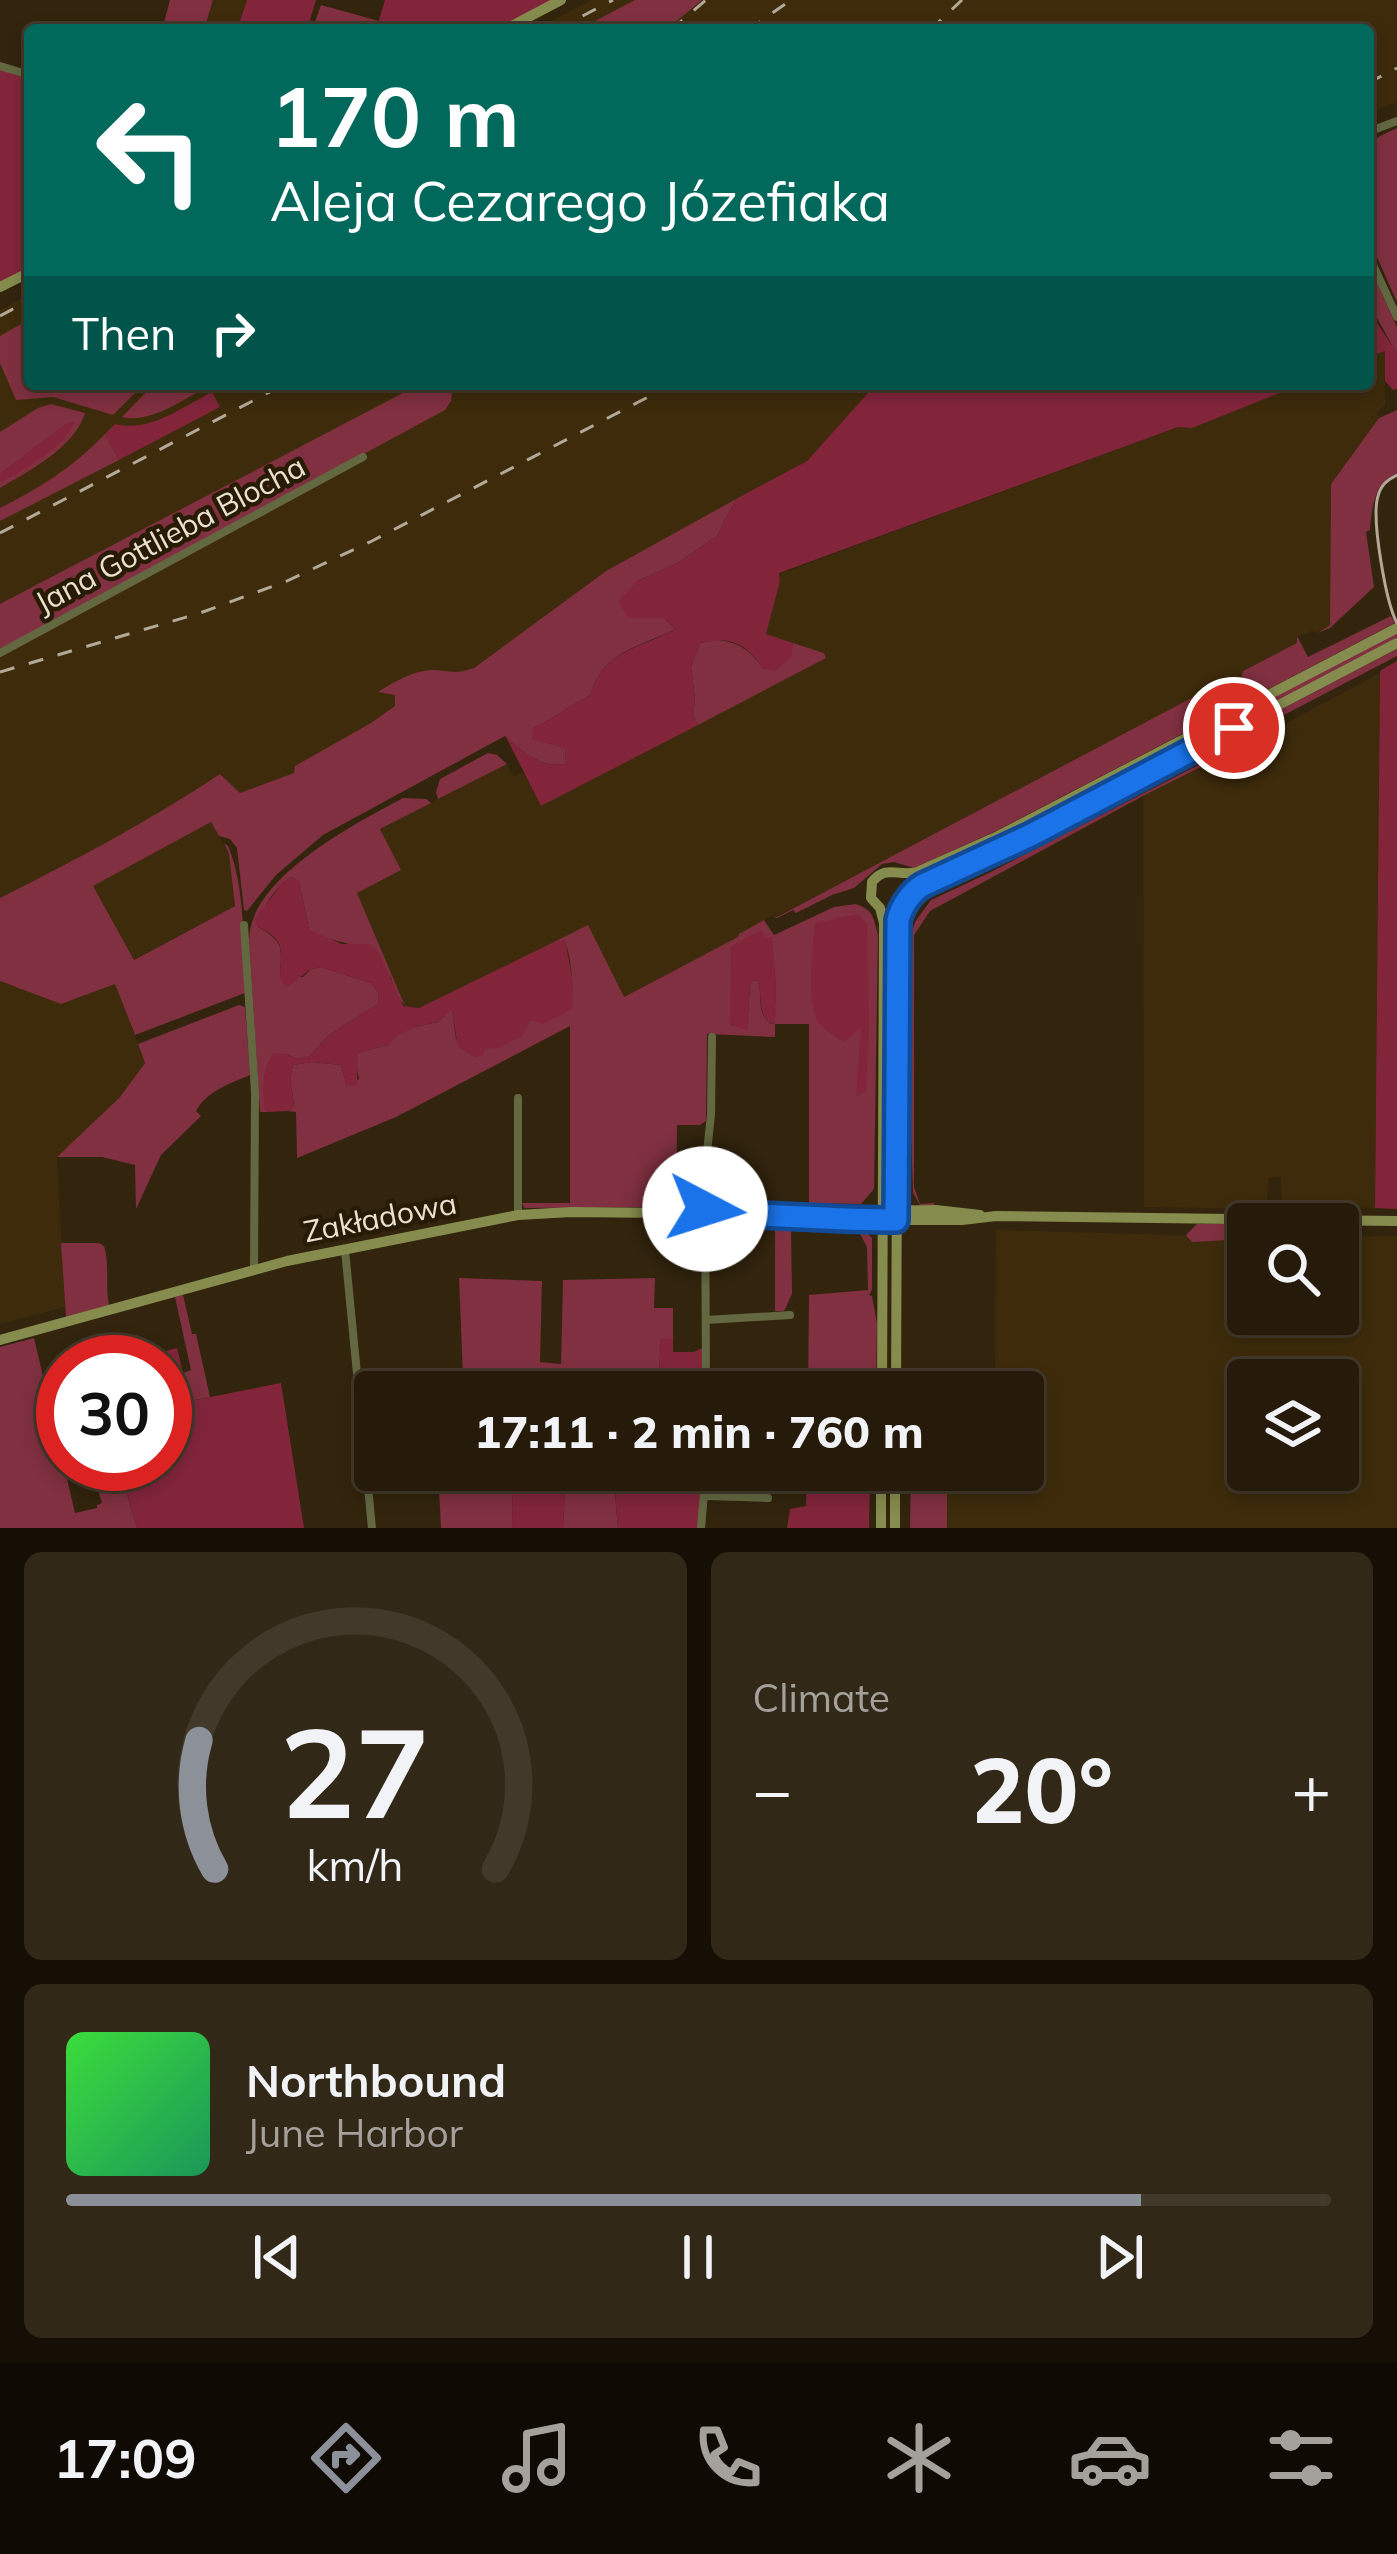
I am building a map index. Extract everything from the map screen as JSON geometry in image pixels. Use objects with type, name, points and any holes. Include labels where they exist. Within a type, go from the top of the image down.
[{"type":"street","points":[[515,24],[561,0]]},
{"type":"street","points":[[1374,267],[1397,317]]},
{"type":"street","name":"Jana Gottlieba Blocha","points":[[0,652],[363,457]]},
{"type":"street","points":[[903,874],[993,838],[1397,628]]},
{"type":"street","points":[[912,892],[1031,835],[1397,643]]},
{"type":"street","points":[[880,908],[890,912],[909,901],[912,892],[903,874],[885,871],[872,882],[872,898],[884,922],[882,1371]]},
{"type":"street","points":[[896,1371],[901,909]]},
{"type":"street","points":[[244,925],[255,1092],[254,1269]]},
{"type":"street","points":[[706,1371],[705,1213],[712,1037]]},
{"type":"street","points":[[518,1098],[518,1215]]},
{"type":"street","name":"Zakładowa","points":[[0,1340],[254,1269],[518,1215],[813,1210],[882,1215],[958,1211],[982,1216],[1397,1221]]},
{"type":"street","points":[[344,1248],[372,1528]]},
{"type":"street","points":[[706,1320],[790,1315]]},
{"type":"street","points":[[701,1528],[706,1491]]},
{"type":"street","points":[[881,1491],[881,1528]]},
{"type":"street","points":[[895,1491],[895,1528]]},
{"type":"street","points":[[706,1496],[768,1498]]},
{"type":"shaded area","points":[[170,0],[213,0],[206,24],[164,24]]},
{"type":"shaded area","points":[[213,0],[247,0],[239,24],[206,24]]},
{"type":"shaded area","points":[[247,0],[316,0],[309,24],[239,24]]},
{"type":"shaded area","points":[[385,0],[553,0],[507,24],[378,24]]},
{"type":"shaded area","points":[[591,0],[1397,0],[1397,102],[1374,111],[1374,24],[545,24]]},
{"type":"shaded area","points":[[635,0],[702,0],[673,24],[589,24]]},
{"type":"shaded area","points":[[321,5],[379,21],[378,24],[314,24]]},
{"type":"shaded area","points":[[0,68],[24,75],[24,271],[0,283]]},
{"type":"shaded area","points":[[1397,128],[1397,302],[1374,250],[1374,141]]},
{"type":"shaded area","points":[[1374,277],[1397,327],[1397,354],[1374,313]]},
{"type":"shaded area","points":[[24,297],[24,390],[871,390],[807,461],[606,571],[406,718],[295,773],[240,793],[220,774],[94,851],[0,898],[0,310]]},
{"type":"shaded area","points":[[1374,316],[1397,353],[1397,389],[1385,381],[1385,351],[1374,355]]},
{"type":"shaded area","points":[[24,322],[24,390],[138,390],[113,415],[53,397],[16,400],[0,363],[0,336]]},
{"type":"shaded area","points":[[1385,350],[1385,405],[1331,484],[1330,626],[1298,636],[1297,643],[1243,671],[1239,688],[1207,705],[1197,695],[623,997],[474,983],[419,1008],[405,1006],[356,892],[401,870],[380,829],[506,764],[514,776],[523,772],[541,806],[824,653],[765,634],[779,574],[1178,427],[1192,428],[1285,390],[1374,390],[1374,355]]},
{"type":"shaded area","points":[[148,390],[201,390],[157,413],[122,417]]},
{"type":"shaded area","points":[[409,390],[452,390],[445,410],[0,651],[0,604]]},
{"type":"shaded area","points":[[871,390],[1287,390],[779,573],[766,634],[793,643],[791,658],[775,671],[764,669],[737,644],[700,643],[691,667],[693,715],[698,725],[541,806],[505,735],[540,761],[566,764],[565,748],[532,739],[533,729],[590,695],[614,659],[675,629],[664,618],[628,618],[618,601],[637,581],[676,564],[717,536],[736,499],[807,461]]},
{"type":"shaded area","points":[[212,392],[220,407],[119,460],[105,434],[115,424],[153,422]]},
{"type":"shaded area","points":[[51,404],[85,413],[80,425],[50,457],[0,488],[0,432]]},
{"type":"shaded area","points":[[1397,410],[1397,473],[1379,490],[1366,532],[1374,587],[1330,628],[1318,633],[1330,625],[1331,484],[1379,418]]},
{"type":"shaded area","points":[[75,421],[53,449],[0,483],[0,473]]},
{"type":"shaded area","points":[[105,434],[119,460],[0,521],[0,508],[56,476]]},
{"type":"shaded area","points":[[736,499],[717,536],[676,564],[637,581],[675,629],[613,659],[590,695],[533,729],[533,739],[565,748],[566,764],[540,761],[505,736],[323,835],[276,875],[247,911],[237,848],[230,839],[219,836],[211,822],[93,886],[134,960],[235,906],[224,843],[234,862],[241,899],[245,993],[135,1035],[115,984],[61,1004],[0,981],[0,898],[139,824],[220,774],[240,793],[294,773],[295,766],[395,706],[395,695],[378,692],[419,672],[474,668],[606,571]]},
{"type":"shaded area","points":[[1391,616],[1395,623],[996,831],[914,868],[882,864],[854,888],[796,913],[772,916],[1197,695],[1207,705],[1239,688],[1243,671],[1297,643],[1297,636],[1308,657]]},
{"type":"shaded area","points":[[1397,633],[1381,647],[1029,831],[918,880],[919,876]]},
{"type":"shaded area","points":[[716,640],[743,648],[764,669],[790,658],[793,643],[824,653],[826,658],[698,725],[693,715],[691,667],[700,643]]},
{"type":"shaded area","points":[[1397,649],[1397,656],[1035,845],[930,894],[903,931],[905,917],[925,889],[1033,839]]},
{"type":"shaded area","points":[[1397,661],[1397,1209],[1375,1208],[1380,673]]},
{"type":"shaded area","points":[[1380,673],[1375,1208],[1359,1208],[1359,1203],[1282,1203],[1281,1177],[1269,1178],[1267,1203],[1227,1203],[1227,1208],[1144,1207],[1143,796]]},
{"type":"shaded area","points":[[1274,726],[1277,729],[930,911],[914,935],[914,1187],[920,1204],[934,1203],[920,1205],[913,1193],[911,1130],[912,932],[931,900]]},
{"type":"shaded area","points":[[488,753],[507,764],[438,799],[440,779]]},
{"type":"shaded area","points":[[403,798],[431,803],[380,829],[401,870],[357,893],[405,1006],[391,978],[357,946],[309,930],[299,881],[291,877],[270,898],[257,926],[280,947],[280,978],[303,977],[321,967],[371,983],[379,993],[378,1004],[329,1035],[310,1056],[298,1059],[286,1054],[264,1076],[268,1112],[260,1112],[249,940],[254,917],[267,895],[308,855]]},
{"type":"shaded area","points":[[211,822],[229,854],[235,906],[133,960],[92,886]]},
{"type":"shaded area","points":[[291,877],[299,881],[309,930],[342,944],[370,944],[378,951],[403,1006],[419,1008],[565,940],[573,983],[572,1009],[543,1024],[530,1020],[523,1035],[499,1048],[485,1049],[476,1058],[458,1047],[452,1010],[438,1022],[414,1027],[388,1045],[358,1053],[357,1086],[347,1086],[341,1065],[293,1065],[294,1105],[288,1111],[268,1112],[264,1080],[274,1053],[298,1059],[310,1056],[329,1035],[378,1004],[379,993],[371,983],[321,967],[286,988],[280,978],[280,947],[255,919]]},
{"type":"shaded area","points":[[855,904],[866,909],[878,935],[874,1189],[861,1204],[809,1205],[809,1024],[775,1024],[775,1037],[707,1034],[706,1121],[677,1125],[676,1207],[524,1208],[522,1203],[570,1203],[570,1026],[396,1117],[297,1158],[296,1112],[288,1111],[294,1105],[293,1065],[341,1065],[347,1086],[359,1079],[358,1053],[388,1045],[414,1027],[438,1022],[452,1009],[456,1039],[483,1048],[498,1045],[571,996],[567,947],[565,941],[556,941],[588,925],[624,997],[764,920],[774,935],[834,907]],"holes":[[[771,937],[774,1024],[762,1013],[758,981],[753,980],[747,1029],[731,1025],[731,947]]]},
{"type":"shaded area","points":[[858,914],[867,924],[869,1027],[866,1092],[856,1096],[861,1027],[844,1042],[822,1027],[815,1015],[811,976],[815,923]]},
{"type":"shaded area","points":[[761,930],[772,937],[775,1024],[765,1018],[758,981],[753,980],[747,1030],[730,1025],[731,946]]},
{"type":"shaded area","points":[[0,981],[61,1004],[115,984],[145,1063],[120,1097],[57,1157],[65,1307],[0,1324]]},
{"type":"shaded area","points":[[239,1005],[245,1007],[250,1075],[206,1098],[196,1111],[201,1116],[161,1155],[136,1209],[135,1165],[102,1157],[57,1157],[120,1097],[145,1063],[138,1044]]},
{"type":"shaded area","points":[[1197,1224],[1227,1224],[1227,1240],[1192,1242],[1186,1235]]},
{"type":"shaded area","points":[[827,1225],[860,1225],[872,1238],[869,1295],[877,1323],[876,1371],[808,1371],[809,1295],[868,1290],[867,1247],[856,1226]]},
{"type":"shaded area","points":[[775,1226],[791,1226],[792,1294],[784,1311],[775,1311]]},
{"type":"shaded area","points":[[996,1230],[1227,1236],[1227,1335],[1359,1335],[1359,1237],[1397,1236],[1397,1528],[947,1528],[947,1491],[1044,1491],[1044,1371],[995,1371]]},
{"type":"shaded area","points":[[61,1243],[104,1246],[109,1305],[66,1317]]},
{"type":"shaded area","points":[[459,1278],[542,1281],[540,1362],[561,1364],[563,1280],[655,1278],[654,1308],[673,1308],[673,1339],[661,1339],[659,1371],[463,1371]]},
{"type":"shaded area","points":[[183,1295],[210,1397],[192,1401],[192,1335],[183,1335],[175,1297]]},
{"type":"shaded area","points":[[34,1338],[36,1491],[70,1491],[75,1513],[97,1508],[102,1503],[99,1491],[126,1491],[137,1528],[0,1528],[0,1347]]},
{"type":"shaded area","points":[[661,1338],[673,1339],[673,1352],[702,1348],[703,1371],[659,1371]]},
{"type":"shaded area","points":[[281,1383],[304,1528],[137,1528],[126,1491],[192,1491],[192,1401]]},
{"type":"shaded area","points":[[439,1491],[513,1491],[512,1528],[441,1528]]},
{"type":"shaded area","points":[[513,1491],[565,1491],[563,1528],[512,1528]]},
{"type":"shaded area","points":[[565,1491],[615,1491],[618,1528],[563,1528]]},
{"type":"shaded area","points":[[615,1491],[702,1491],[699,1528],[618,1528]]},
{"type":"shaded area","points":[[806,1491],[870,1491],[869,1528],[787,1528],[790,1509],[806,1506]]},
{"type":"shaded area","points":[[911,1491],[947,1491],[947,1528],[910,1528]]},
{"type":"tram line","points":[[1397,475],[1383,486],[1376,507],[1381,560],[1397,623]]},
{"type":"railway","points":[[567,24],[613,0]]},
{"type":"railway","points":[[678,24],[706,0]]},
{"type":"railway","points":[[757,24],[791,0]]},
{"type":"railway","points":[[936,24],[962,0]]},
{"type":"railway","points":[[1374,80],[1397,68]]},
{"type":"railway","points":[[0,316],[24,303]]},
{"type":"railway","points":[[0,533],[274,390]]},
{"type":"railway","points":[[0,672],[200,613],[287,581],[661,390]]},
{"type":"route","points":[[705,1209],[705,1213],[825,1220],[896,1220],[898,920],[912,892],[1234,728]]}]
